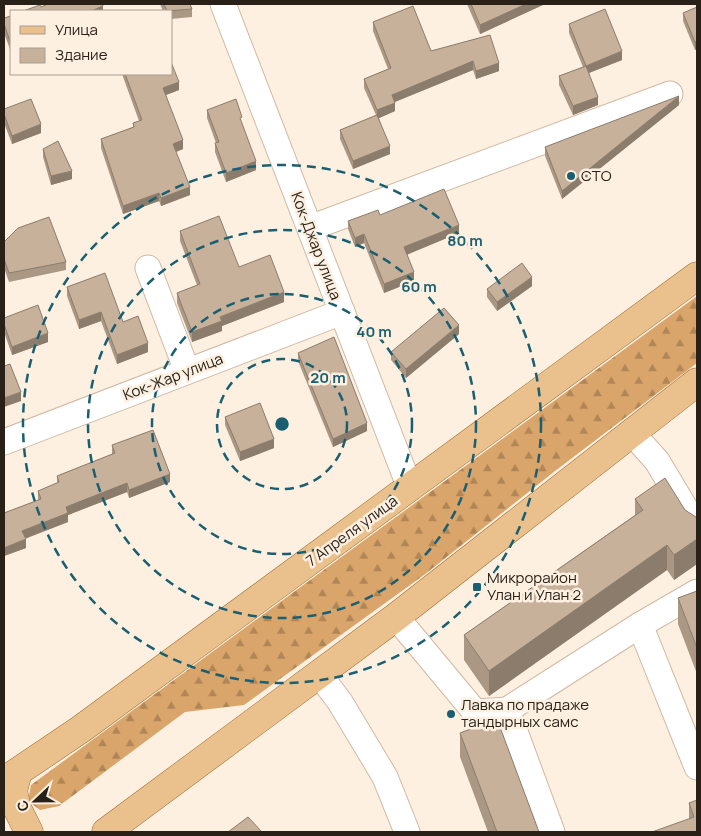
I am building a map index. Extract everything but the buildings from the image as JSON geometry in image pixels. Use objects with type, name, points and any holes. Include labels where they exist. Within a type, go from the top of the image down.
[{"type":"main road","name":"7 Апреля улица","points":[[11,776],[80,730],[697,276]]},
{"type":"main road","points":[[106,832],[396,617],[697,382]]},
{"type":"main road","points":[[11,776],[17,808],[29,832]]},
{"type":"street","name":"Кок-Джар улица","points":[[223,4],[410,488]]},
{"type":"street","points":[[310,228],[670,94]]},
{"type":"street","points":[[148,268],[187,371]]},
{"type":"street","name":"Кок-Жар улица","points":[[4,442],[342,312]]},
{"type":"street","points":[[631,432],[656,461],[697,528]]},
{"type":"street","points":[[396,617],[474,712],[506,710],[640,625],[697,592]]},
{"type":"street","points":[[640,625],[697,767]]},
{"type":"street","points":[[319,674],[340,702],[385,777],[407,832]]},
{"type":"street","points":[[506,710],[552,832]]},
{"type":"green space","points":[[697,296],[697,363],[555,471],[424,575],[244,705],[185,712],[59,806],[40,810],[28,801],[31,785]]},
{"type":"place","name":"СТО","points":[[571,176]]},
{"type":"place","name":"Микрорайон Улан и Улан 2","points":[[477,587]]},
{"type":"place","name":"Лавка по прадаже тандырных самс","points":[[451,714]]}]
